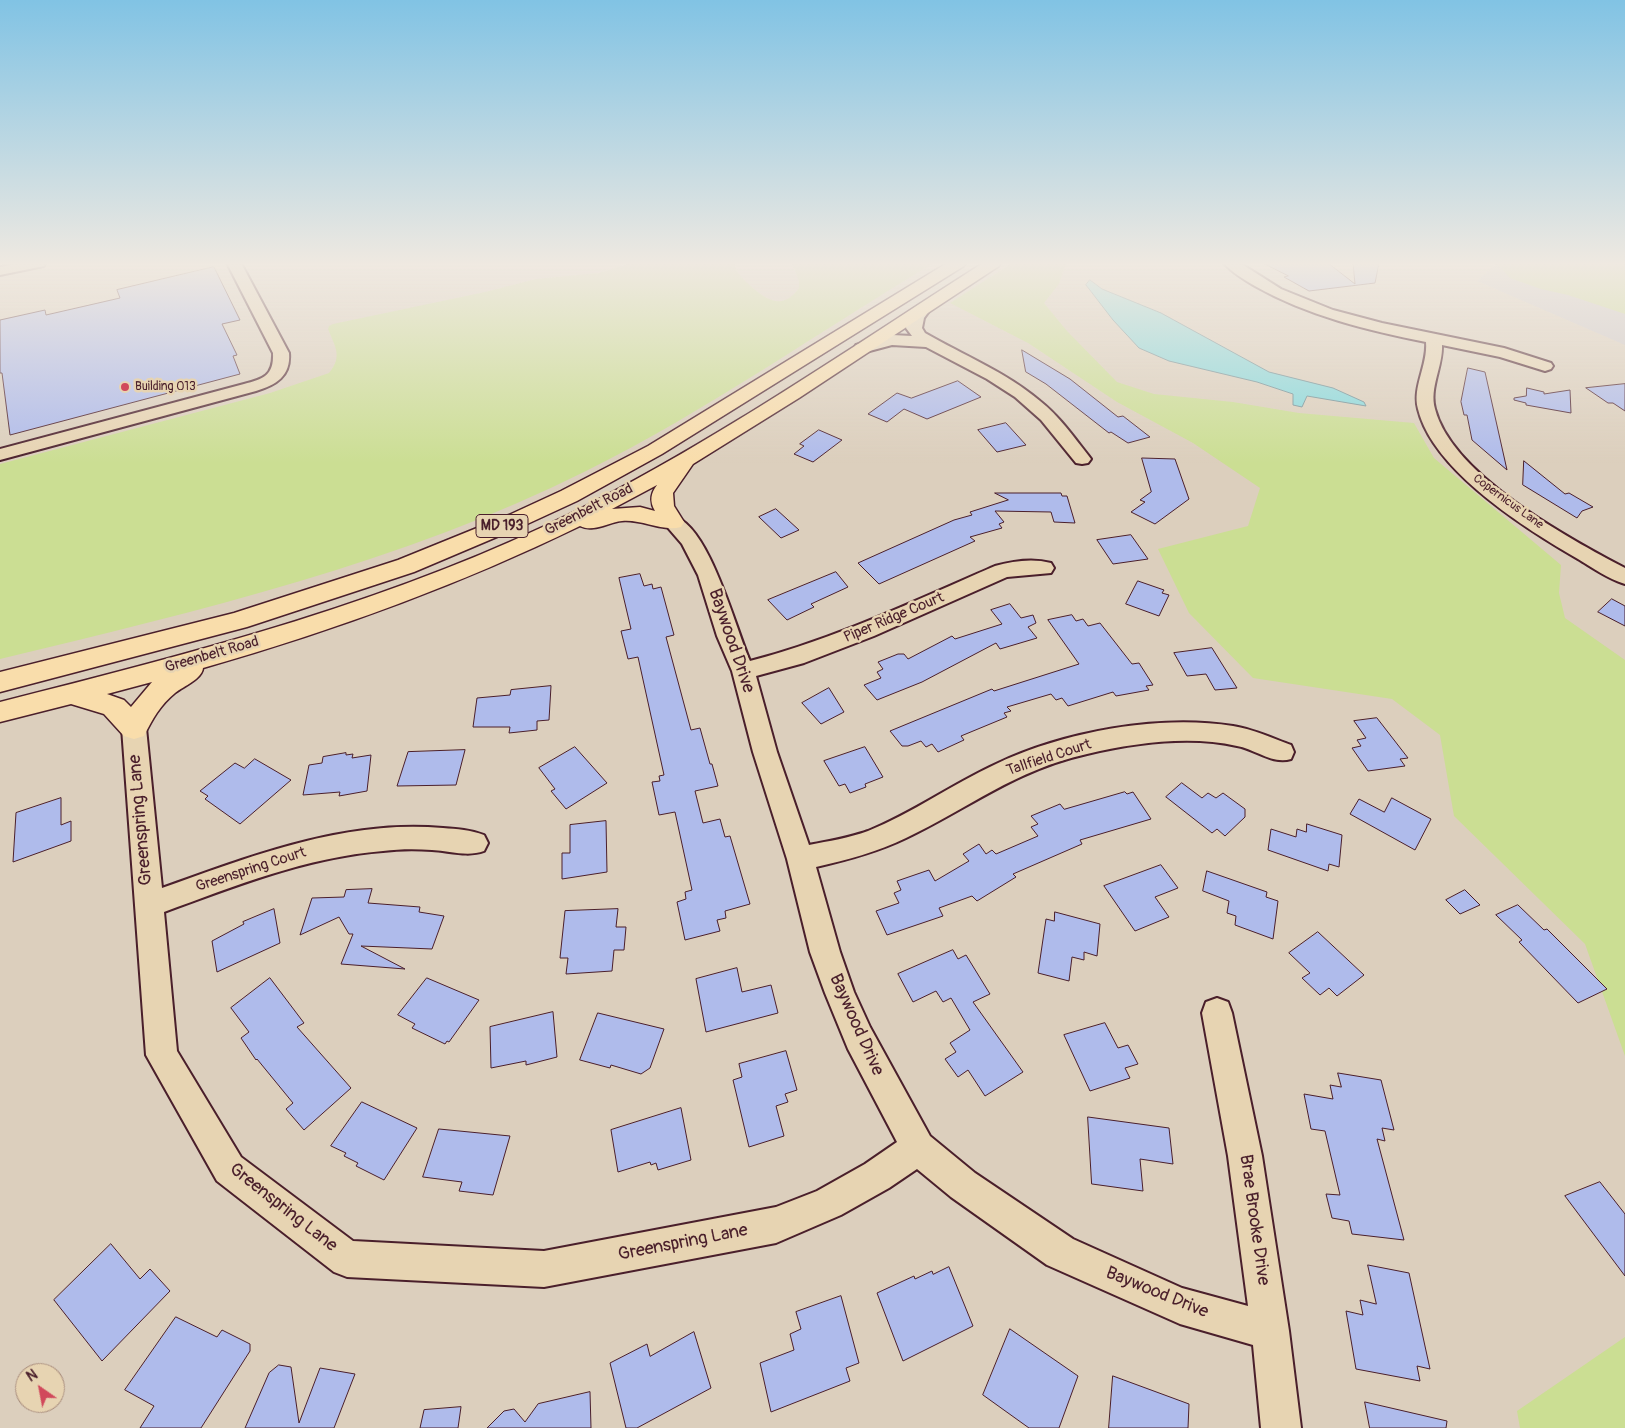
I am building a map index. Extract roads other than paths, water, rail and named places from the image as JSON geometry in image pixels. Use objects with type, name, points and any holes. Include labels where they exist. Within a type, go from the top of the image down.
[{"type":"main road","name":"Greenbelt Road","points":[[0,682],[238,620],[406,566],[517,520],[606,477],[655,450],[849,330]]},
{"type":"main road","name":"Greenbelt Road","points":[[0,712],[72,694],[313,625],[414,590],[584,515],[687,458],[890,330]]},
{"type":"main road","points":[[816,350],[842,360]]},
{"type":"main road","points":[[672,522],[663,506],[662,493],[687,458]]},
{"type":"main road","points":[[553,529],[622,514],[640,514],[672,522]]},
{"type":"main road","points":[[72,694],[114,707],[134,728],[146,705],[162,687],[221,652]]},
{"type":"street","points":[[0,455],[242,390],[274,378],[283,362],[281,353],[269,330]]},
{"type":"street","points":[[915,330],[918,336],[991,375],[1033,403],[1050,420],[1082,459]]},
{"type":"street","points":[[1398,330],[1434,339],[1504,352],[1545,366]]},
{"type":"street","name":"Copernicus Lane","points":[[1434,339],[1435,360],[1429,373],[1424,401],[1429,422],[1445,448],[1467,472],[1499,499],[1625,577]]},
{"type":"street","points":[[862,348],[892,340],[928,342]]},
{"type":"street","name":"Baywood Drive","points":[[672,522],[691,541],[700,557],[708,575],[728,636],[743,671],[765,752],[800,859],[825,952],[840,993],[859,1038],[918,1148],[963,1185],[1060,1252],[1180,1306],[1270,1331]]},
{"type":"street","name":"Piper Ridge Court","points":[[743,671],[796,657],[866,631],[1002,571],[1018,568],[1044,568]]},
{"type":"street","name":"Greenspring Lane","points":[[134,728],[162,1055],[229,1169],[348,1259],[544,1269],[749,1231],[776,1225],[830,1203],[918,1148]]},
{"type":"street","name":"Tallfield Court","points":[[800,859],[859,845],[907,824],[1007,770],[1059,752],[1101,742],[1165,734],[1221,734],[1246,738],[1282,752]]},
{"type":"street","name":"Greenspring Court","points":[[149,905],[276,859],[341,844],[419,838],[475,843]]},
{"type":"street","name":"Brae Brooke Drive","points":[[1217,1013],[1245,1156],[1270,1331],[1281,1428]]},
{"type":"water","points":[[1122,330],[1191,330],[1269,372],[1333,388],[1364,402],[1366,406],[1307,396],[1302,407],[1293,405],[1293,394],[1257,382],[1169,361],[1139,348]]},
{"type":"place","name":"Building 013","points":[[125,387]]}]
